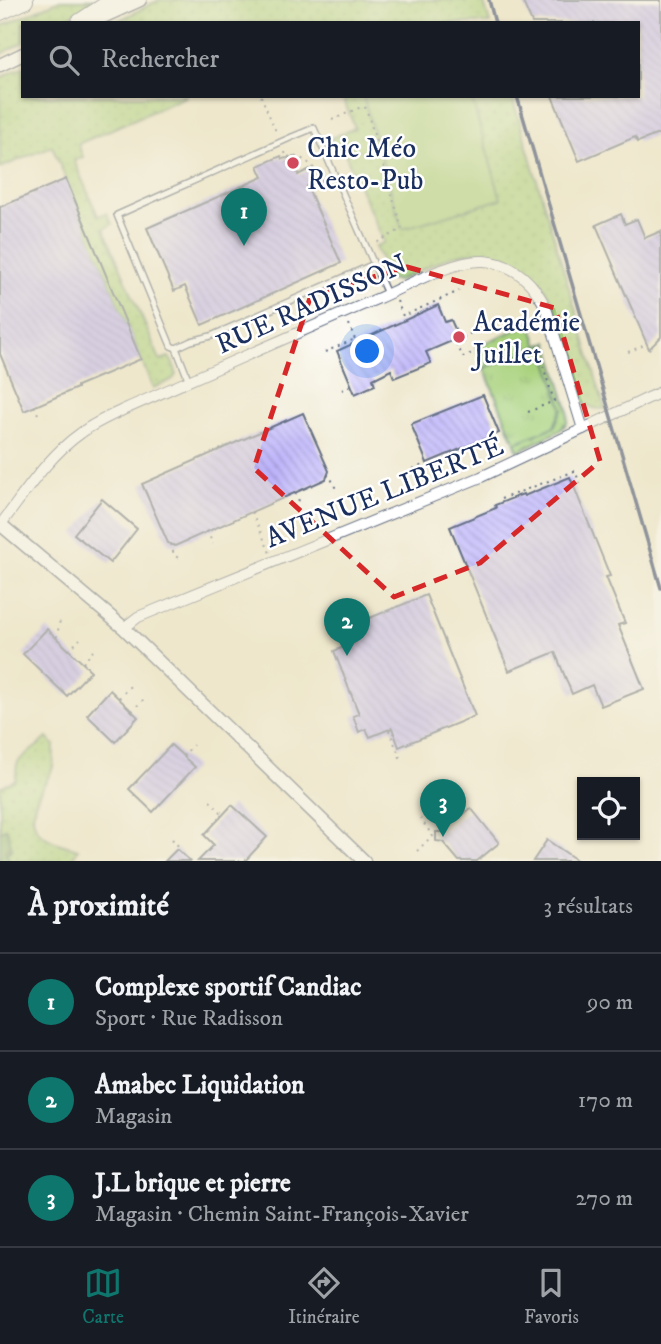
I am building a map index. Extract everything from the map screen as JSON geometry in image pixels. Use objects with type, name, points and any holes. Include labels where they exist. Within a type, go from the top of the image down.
[{"type":"highway","points":[[0,11],[24,0]]},
{"type":"highway","points":[[83,21],[115,0]]},
{"type":"street","points":[[93,21],[140,0]]},
{"type":"street","points":[[0,65],[21,55]]},
{"type":"street","name":"RUE RADISSON","points":[[0,524],[52,459],[81,433],[109,417],[344,313],[392,297],[449,267],[472,261],[495,263],[519,274],[539,294],[547,311],[583,429]]},
{"type":"street","name":"AVENUE LIBERTÉ","points":[[124,628],[138,617],[481,477],[661,393]]},
{"type":"street","points":[[0,524],[124,628],[364,861]]},
{"type":"lane","points":[[189,381],[176,348],[171,346],[117,215],[314,128],[374,264],[392,297]]},
{"type":"lane","points":[[176,348],[212,336],[374,264]]},
{"type":"path","points":[[262,98],[286,158],[296,156],[309,163],[323,181],[308,188]]},
{"type":"path","points":[[332,120],[361,107],[366,108],[402,229],[367,247]]},
{"type":"path","points":[[392,297],[404,318],[459,292]]},
{"type":"path","points":[[325,352],[356,341],[344,313]]},
{"type":"path","points":[[477,330],[462,338],[464,342],[457,345],[463,357],[477,351]]},
{"type":"path","points":[[628,352],[647,344]]},
{"type":"path","points":[[528,412],[554,401],[538,350],[544,347]]},
{"type":"path","points":[[342,390],[350,386],[352,390]]},
{"type":"path","points":[[34,406],[39,416]]},
{"type":"path","points":[[413,469],[430,462]]},
{"type":"path","points":[[501,499],[575,471],[582,488]]},
{"type":"path","points":[[327,475],[336,489]]},
{"type":"path","points":[[295,493],[301,505]]},
{"type":"path","points":[[251,512],[270,554]]},
{"type":"path","points":[[207,531],[213,544]]},
{"type":"path","points":[[171,544],[174,555],[180,559]]},
{"type":"path","points":[[56,637],[60,620]]},
{"type":"path","points":[[335,627],[343,647]]},
{"type":"path","points":[[69,650],[80,639]]},
{"type":"path","points":[[83,663],[93,651]]},
{"type":"path","points":[[119,698],[132,684]]},
{"type":"path","points":[[132,711],[146,697]]},
{"type":"path","points":[[389,730],[401,760]]},
{"type":"path","points":[[183,756],[193,745]]},
{"type":"path","points":[[210,801],[223,814]]},
{"type":"path","points":[[417,851],[434,836],[420,818]]},
{"type":"path","points":[[172,839],[179,850]]},
{"type":"highlighted area","points":[[407,267],[555,308],[600,461],[480,563],[394,597],[254,468],[311,295]]},
{"type":"green space","points":[[60,0],[98,0],[61,21],[21,21],[21,43],[0,55],[0,27]]},
{"type":"green space","points":[[159,0],[483,0],[489,21],[118,21]]},
{"type":"green space","points":[[21,68],[21,98],[182,98],[78,144],[83,157],[74,161],[98,216],[107,213],[112,224],[104,229],[160,360],[169,357],[176,370],[174,378],[166,383],[153,388],[52,146],[0,168],[0,78]]},
{"type":"green space","points":[[343,98],[513,98],[605,409],[593,408],[583,401],[553,302],[534,276],[522,267],[494,255],[463,254],[447,258],[397,281],[390,279],[375,247],[384,242],[342,147],[336,149],[330,146],[331,138],[355,128]]},
{"type":"green space","points":[[364,98],[472,98],[501,199],[402,229]]},
{"type":"green space","points":[[531,323],[538,346],[484,368],[476,347]]},
{"type":"green space","points":[[548,342],[568,410],[567,423],[559,431],[518,451],[515,443],[554,427],[562,408],[543,344]]},
{"type":"green space","points":[[543,344],[562,408],[554,427],[515,443],[484,368]]},
{"type":"green space","points":[[47,738],[54,745],[53,767],[38,796],[33,819],[36,827],[48,838],[78,849],[71,861],[10,861],[6,854],[6,829],[0,831],[0,787],[15,780],[18,762]]},
{"type":"green space","points":[[7,829],[12,849],[6,854],[10,861],[0,861],[0,831]]},
{"type":"building","points":[[522,0],[661,0],[661,133],[638,142],[635,137],[579,161],[553,98],[640,98],[640,21],[531,21]]},
{"type":"building","points":[[281,156],[282,159],[295,157],[298,175],[310,169],[316,182],[307,186],[341,263],[202,325],[185,286],[174,291],[147,228],[263,177],[258,166]]},
{"type":"building","points":[[66,179],[141,359],[24,411],[0,354],[0,207]]},
{"type":"building","points":[[621,214],[625,224],[637,219],[645,238],[661,231],[661,337],[649,349],[596,225]]},
{"type":"building","points":[[438,305],[445,322],[451,320],[459,338],[426,352],[431,363],[394,378],[391,370],[373,379],[375,385],[355,394],[337,351]]},
{"type":"building","points":[[483,395],[499,433],[427,463],[411,424]]},
{"type":"building","points":[[303,413],[329,471],[326,479],[175,546],[168,543],[142,484]]},
{"type":"building","points":[[570,477],[610,576],[606,577],[625,623],[618,625],[644,689],[601,706],[592,685],[572,694],[555,652],[509,671],[450,527],[496,508],[495,505]]},
{"type":"building","points":[[102,499],[137,529],[110,563],[74,534]]},
{"type":"building","points":[[426,595],[475,716],[399,747],[392,728],[370,737],[366,729],[359,732],[353,716],[359,714],[334,651],[356,642],[350,626]]},
{"type":"building","points":[[47,629],[91,671],[67,696],[23,654]]},
{"type":"building","points":[[110,690],[138,717],[115,742],[87,715]]},
{"type":"building","points":[[171,745],[195,767],[153,812],[129,789]]},
{"type":"building","points":[[232,805],[267,837],[245,861],[198,861],[214,845],[204,835]]},
{"type":"building","points":[[471,808],[499,843],[477,861],[459,861],[443,842],[436,841],[436,832],[442,832]]},
{"type":"building","points":[[547,840],[578,861],[533,861]]},
{"type":"building","points":[[177,849],[190,861],[165,861]]},
{"type":"railway","points":[[489,0],[494,21]]},
{"type":"railway","points":[[518,98],[661,588]]},
{"type":"place","name":"Chic Méo Resto-Pub","points":[[293,163]]},
{"type":"place","name":"Complexe sportif Candiac","points":[[244,246]]},
{"type":"place","name":"Académie Juillet","points":[[459,337]]},
{"type":"place","name":"Amabec Liquidation","points":[[347,656]]},
{"type":"place","name":"J.L brique et pierre","points":[[443,837]]}]
